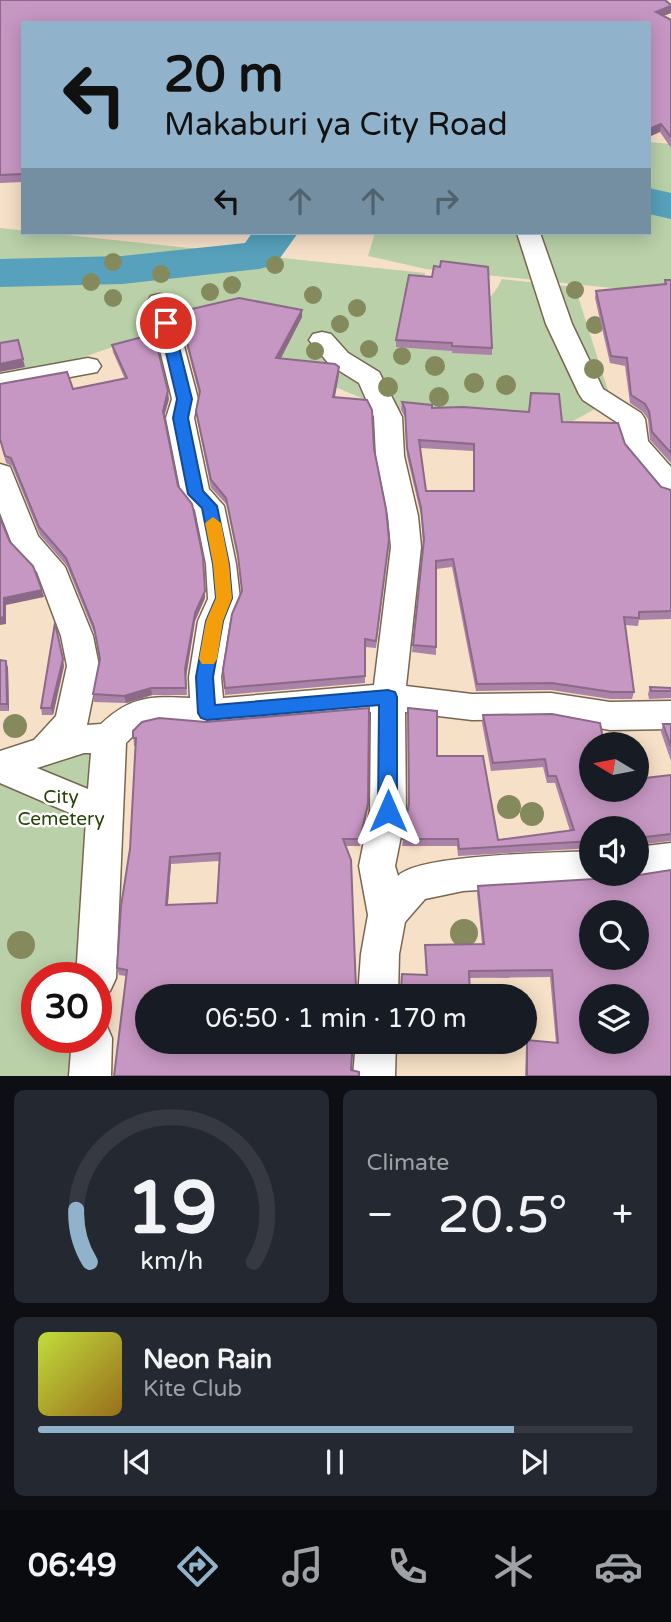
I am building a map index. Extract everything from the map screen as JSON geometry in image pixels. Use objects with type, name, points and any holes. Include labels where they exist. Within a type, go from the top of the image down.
[{"type":"street","points":[[529,235],[559,324],[592,394],[631,419],[635,443],[671,486]]},
{"type":"street","points":[[160,301],[185,399],[180,418],[195,494],[209,506],[221,564],[224,598],[214,621],[205,677],[207,713]]},
{"type":"street","points":[[322,340],[339,359],[370,378],[388,417],[390,456],[397,480],[406,547],[395,657],[388,697],[388,811],[377,866],[387,915],[380,954],[379,984]]},
{"type":"street","points":[[0,382],[88,366]]},
{"type":"street","points":[[0,474],[25,541],[50,567],[77,636],[83,666],[72,722],[46,750]]},
{"type":"street","points":[[0,767],[84,739],[109,738],[132,716],[160,710],[207,713],[388,697],[472,707],[551,706],[610,716],[671,715]]},
{"type":"street","points":[[97,962],[102,893],[103,811],[109,738]]},
{"type":"street","points":[[0,767],[103,811]]},
{"type":"street","points":[[649,862],[671,859]]},
{"type":"street","points":[[387,915],[414,884],[463,875],[579,868]]},
{"type":"street","points":[[90,1076],[91,1053]]},
{"type":"street","points":[[374,1076],[375,1054]]},
{"type":"green space","points":[[651,142],[671,144],[671,294],[426,269],[368,256],[374,235],[651,235]]},
{"type":"green space","points":[[0,228],[21,230],[21,235],[66,235],[425,273],[420,313],[457,312],[478,306],[495,291],[502,279],[575,287],[611,400],[541,439],[499,435],[371,402],[269,359],[227,331],[138,338],[67,363],[36,370],[0,369]]},
{"type":"green space","name":"City Cemetery","points":[[124,725],[119,873],[112,968],[112,962],[21,962],[21,1053],[106,1053],[104,1076],[0,1076],[0,753]]},
{"type":"building","points":[[0,0],[665,0],[671,5],[656,12],[671,20],[671,137],[661,124],[651,128],[651,21],[21,21],[21,174],[0,175]]},
{"type":"building","points":[[441,261],[488,267],[492,348],[396,340],[409,275],[432,277],[434,266],[440,267]]},
{"type":"building","points":[[665,280],[671,280],[671,453],[652,432],[649,411],[645,404],[631,395],[627,358],[611,356],[596,291],[666,284]]},
{"type":"building","points":[[239,298],[302,310],[276,358],[335,364],[339,367],[333,397],[367,400],[372,410],[374,449],[389,540],[376,641],[365,639],[365,676],[225,688],[223,670],[232,614],[242,591],[238,556],[226,498],[211,480],[196,411],[200,391],[179,312]]},
{"type":"building","points":[[154,334],[168,391],[163,411],[178,486],[192,504],[203,557],[205,591],[195,613],[185,669],[186,688],[151,688],[124,696],[93,694],[100,659],[94,627],[66,558],[39,527],[11,458],[5,456],[0,439],[0,384],[67,372],[73,389],[127,378],[112,345]]},
{"type":"building","points":[[18,340],[23,359],[0,364],[0,343]]},
{"type":"building","points":[[531,393],[559,394],[562,422],[618,423],[625,444],[661,487],[671,490],[671,611],[639,612],[639,618],[624,617],[634,692],[612,692],[552,683],[477,684],[453,559],[436,561],[436,647],[413,645],[424,539],[421,508],[407,448],[405,409],[402,402],[432,405],[432,408],[463,407],[529,412]],"holes":[[[419,440],[474,444],[474,491],[426,491]]]},
{"type":"building","points":[[0,518],[10,542],[33,566],[42,590],[4,598],[4,617],[0,618]]},
{"type":"building","points":[[55,623],[63,659],[51,708],[41,708]]},
{"type":"building","points":[[0,660],[6,661],[7,704],[0,704]]},
{"type":"building","points":[[650,687],[671,688],[671,691],[651,691]]},
{"type":"building","points":[[369,708],[368,804],[360,839],[343,839],[351,860],[356,984],[135,984],[135,1054],[352,1054],[351,1070],[359,1072],[359,1076],[114,1076],[127,970],[117,968],[121,906],[130,849],[136,738],[133,738],[133,731],[142,722],[159,718],[206,722]],"holes":[[[220,853],[217,903],[166,905],[170,857]]]},
{"type":"building","points":[[408,708],[437,711],[437,756],[483,756],[498,840],[574,830],[556,776],[548,776],[545,759],[493,763],[483,715],[552,714],[600,723],[602,732],[579,732],[579,802],[649,802],[649,778],[671,775],[671,834],[649,837],[649,816],[579,816],[579,842],[459,849],[458,839],[402,839],[409,804]]},
{"type":"building","points":[[663,724],[671,724],[671,747]]},
{"type":"building","points":[[671,870],[671,1076],[527,1076],[527,1054],[537,1054],[537,1041],[558,1043],[552,970],[469,971],[470,984],[401,984],[402,974],[427,975],[425,945],[484,944],[478,886],[579,880],[579,886],[649,886],[649,873]]},
{"type":"waterway","points":[[651,201],[671,206]]},
{"type":"waterway","points":[[0,273],[122,270],[259,255],[274,235]]},
{"type":"slow traffic","points":[[208,659],[214,621],[224,598],[213,523]]},
{"type":"route","points":[[166,323],[185,399],[180,418],[193,471],[195,494],[209,506],[221,564],[224,598],[214,621],[205,677],[207,713],[388,697],[388,811]]}]
